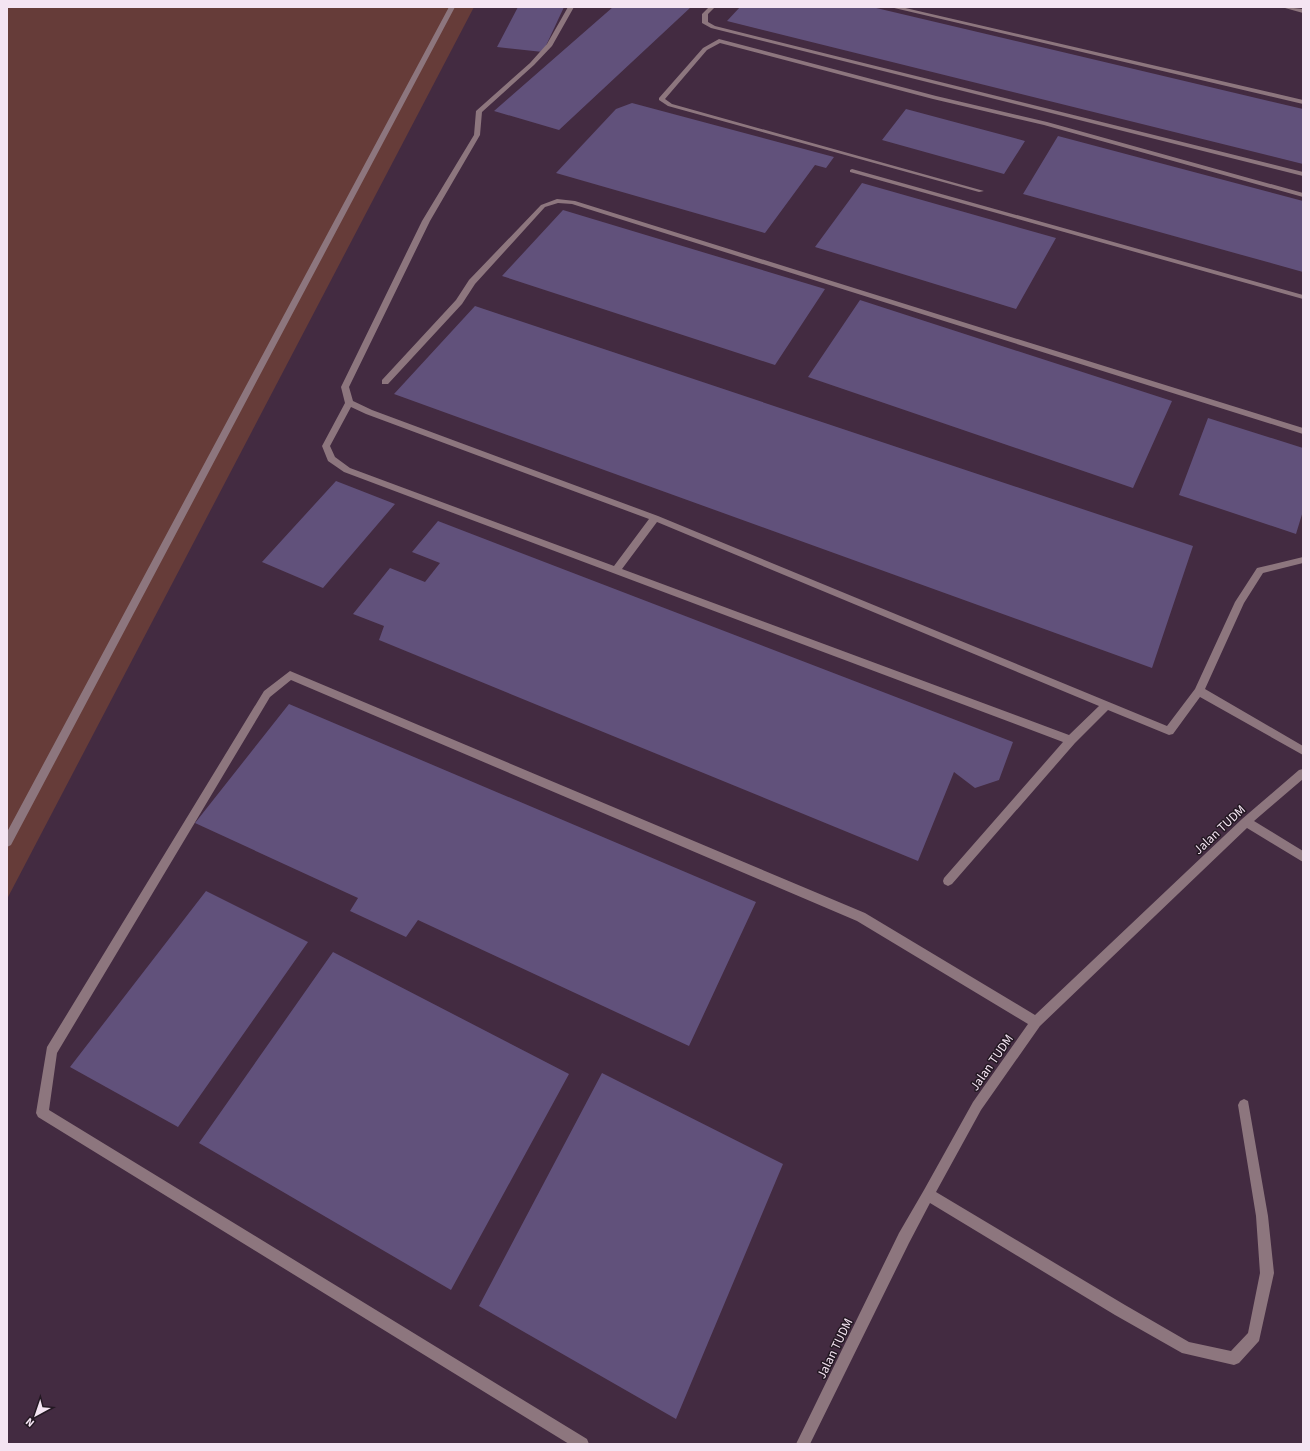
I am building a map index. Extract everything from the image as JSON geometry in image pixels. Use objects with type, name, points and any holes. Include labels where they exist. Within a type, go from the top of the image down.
[{"type":"street","points":[[7,842],[452,7]]},
{"type":"street","points":[[571,7],[550,45],[532,64],[479,111],[477,134],[426,221],[345,387],[349,403],[326,446],[331,459],[347,470],[1071,740]]},
{"type":"street","points":[[712,7],[705,14],[705,23],[713,27],[1303,174]]},
{"type":"street","points":[[893,7],[1303,102]]},
{"type":"street","points":[[1287,7],[1303,11]]},
{"type":"street","points":[[981,191],[670,105],[661,99],[705,49],[719,41],[935,98],[1045,122],[1303,195]]},
{"type":"street","points":[[852,171],[1303,297]]},
{"type":"street","points":[[385,382],[460,302],[472,282],[543,206],[557,201],[573,202],[1303,431]]},
{"type":"street","points":[[349,403],[369,412],[655,518],[1169,731],[1199,691],[1240,602],[1260,570],[1303,560]]},
{"type":"street","points":[[616,570],[655,518]]},
{"type":"street","points":[[582,1444],[42,1113],[51,1051],[267,694],[290,676],[861,917],[1036,1022]]},
{"type":"street","points":[[1199,691],[1303,751]]},
{"type":"street","points":[[948,881],[1071,740],[1106,706]]},
{"type":"street","name":"Jalan TUDM","points":[[803,1444],[904,1238],[928,1194],[977,1106],[1036,1022],[1246,822],[1303,773]]},
{"type":"street","points":[[1246,822],[1303,857]]},
{"type":"street","points":[[928,1194],[1120,1310],[1188,1348],[1234,1358],[1254,1336],[1267,1273],[1262,1216],[1244,1105]]},
{"type":"shaded area","points":[[7,7],[474,7],[7,899]]},
{"type":"building","points":[[518,7],[564,7],[543,52],[497,47]]},
{"type":"building","points":[[613,7],[691,7],[559,130],[494,111]]},
{"type":"building","points":[[740,7],[872,7],[1303,109],[1303,164],[727,21]]},
{"type":"building","points":[[632,103],[834,157],[826,168],[815,165],[765,233],[556,173],[616,109]]},
{"type":"building","points":[[906,109],[1025,141],[1004,174],[882,140]]},
{"type":"building","points":[[1058,136],[1303,201],[1303,272],[1023,194]]},
{"type":"building","points":[[862,183],[1056,238],[1016,309],[815,247]]},
{"type":"building","points":[[563,210],[825,289],[775,365],[502,276]]},
{"type":"building","points":[[860,300],[1172,401],[1133,488],[808,377]]},
{"type":"building","points":[[475,306],[1193,546],[1152,668],[394,394]]},
{"type":"building","points":[[1208,418],[1303,448],[1303,511],[1296,534],[1179,495]]},
{"type":"building","points":[[336,481],[395,504],[323,588],[262,562]]},
{"type":"building","points":[[438,521],[1013,742],[999,780],[975,788],[954,772],[918,861],[379,640],[384,626],[353,614],[390,568],[425,582],[440,563],[412,552]]},
{"type":"building","points":[[289,704],[756,902],[689,1046],[418,920],[406,937],[350,911],[358,898],[195,823]]},
{"type":"building","points":[[206,891],[308,942],[178,1127],[70,1067]]},
{"type":"building","points":[[333,952],[569,1074],[451,1290],[199,1143]]},
{"type":"building","points":[[602,1073],[783,1164],[676,1419],[479,1306]]}]
